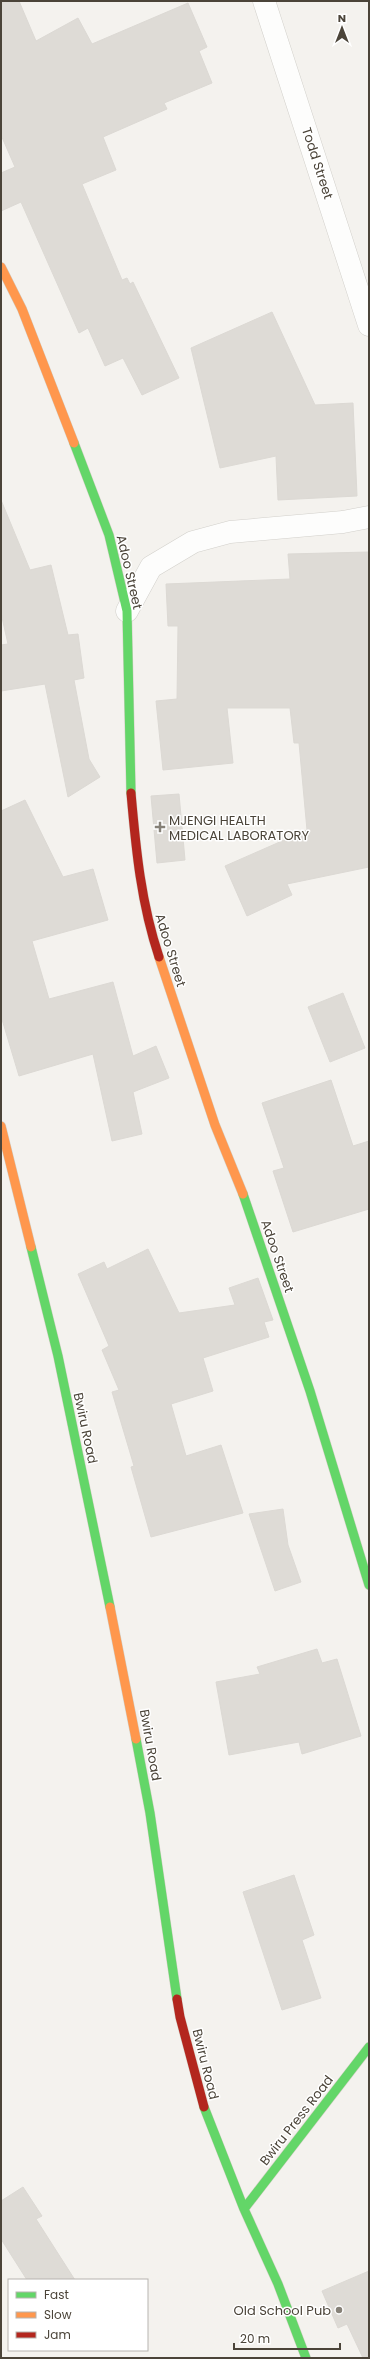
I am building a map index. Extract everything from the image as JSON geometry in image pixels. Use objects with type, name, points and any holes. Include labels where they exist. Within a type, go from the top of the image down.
[{"type":"street","name":"Todd Street","points":[[264,1],[369,325]]},
{"type":"street","name":"Adoo Street","points":[[1,268],[22,309],[109,535],[127,611],[130,773],[135,843],[147,922],[215,1125],[245,1199],[310,1391],[369,1585]]},
{"type":"street","points":[[127,611],[151,567],[193,542],[230,532],[343,522],[369,517]]},
{"type":"street","name":"Bwiru Road","points":[[1,1126],[58,1356],[124,1673],[150,1814],[180,2017],[204,2109],[244,2208],[278,2284],[306,2358]]},
{"type":"street","name":"Bwiru Press Road","points":[[244,2208],[369,2047]]},
{"type":"building","points":[[1,1],[19,1],[36,41],[78,18],[92,44],[188,3],[207,47],[199,51],[212,83],[164,103],[167,109],[103,137],[116,170],[82,184],[122,280],[127,278],[130,284],[133,282],[179,378],[142,395],[123,358],[105,366],[88,328],[79,333],[21,202],[1,211],[1,173],[15,167],[1,135]]},
{"type":"building","points":[[272,312],[315,405],[353,403],[357,496],[278,500],[276,456],[220,468],[191,348]]},
{"type":"building","points":[[1,500],[30,570],[51,565],[68,635],[78,634],[84,678],[74,680],[89,759],[100,777],[68,797],[45,684],[1,691],[1,645],[8,644],[1,613]]},
{"type":"building","points":[[369,552],[369,867],[287,884],[292,895],[247,916],[225,866],[307,830],[299,743],[294,743],[290,708],[227,708],[233,763],[163,770],[156,701],[177,699],[178,626],[168,626],[166,584],[290,579],[288,554]]},
{"type":"building","points":[[179,794],[185,860],[157,863],[151,796]]},
{"type":"building","points":[[25,800],[63,877],[93,869],[108,920],[32,941],[49,999],[113,982],[133,1056],[156,1046],[169,1078],[133,1092],[142,1134],[112,1141],[93,1054],[19,1076],[1,1016],[1,811]]},
{"type":"building","points":[[343,993],[365,1048],[330,1062],[308,1007]]},
{"type":"building","points":[[331,1080],[353,1146],[369,1141],[369,1209],[293,1232],[273,1171],[284,1168],[262,1103]]},
{"type":"building","points":[[148,1249],[179,1313],[235,1305],[229,1288],[258,1278],[273,1320],[264,1322],[269,1337],[203,1358],[213,1391],[171,1404],[186,1456],[221,1445],[243,1513],[151,1537],[131,1467],[134,1466],[112,1392],[119,1390],[102,1350],[109,1346],[78,1274],[104,1262],[107,1269]]},
{"type":"building","points":[[283,1509],[288,1545],[301,1582],[275,1591],[249,1514]]},
{"type":"building","points":[[317,1649],[322,1663],[337,1659],[361,1736],[302,1754],[299,1742],[229,1755],[216,1682],[260,1674],[257,1667]]},
{"type":"building","points":[[294,1875],[314,1935],[302,1940],[321,1998],[282,2010],[243,1892]]},
{"type":"building","points":[[23,2187],[42,2216],[36,2219],[74,2279],[26,2279],[1,2239],[1,2201]]},
{"type":"building","points":[[369,2271],[369,2358],[363,2358],[347,2324],[338,2328],[322,2291]]},
{"type":"traffic: fast","points":[[74,443],[109,535],[127,611],[131,793]]},
{"type":"traffic: fast","points":[[243,1194],[310,1391],[369,1585]]},
{"type":"traffic: fast","points":[[31,1247],[58,1356],[110,1607]]},
{"type":"traffic: fast","points":[[136,1739],[150,1813],[177,1999]]},
{"type":"traffic: fast","points":[[244,2209],[369,2047]]},
{"type":"traffic: fast","points":[[204,2107],[244,2209],[278,2284],[306,2358]]},
{"type":"traffic: slow","points":[[1,267],[22,309],[74,443]]},
{"type":"traffic: slow","points":[[159,957],[215,1125],[243,1194]]},
{"type":"traffic: slow","points":[[1,1126],[31,1247]]},
{"type":"traffic: slow","points":[[110,1607],[136,1739]]},
{"type":"traffic: jam","points":[[131,793],[140,876],[148,917],[159,957]]},
{"type":"traffic: jam","points":[[177,1999],[180,2017],[204,2107]]},
{"type":"place","name":"MJENGI HEALTH MEDICAL LABORATORY","points":[[160,827]]},
{"type":"place","name":"Old School Pub","points":[[339,2310]]}]
